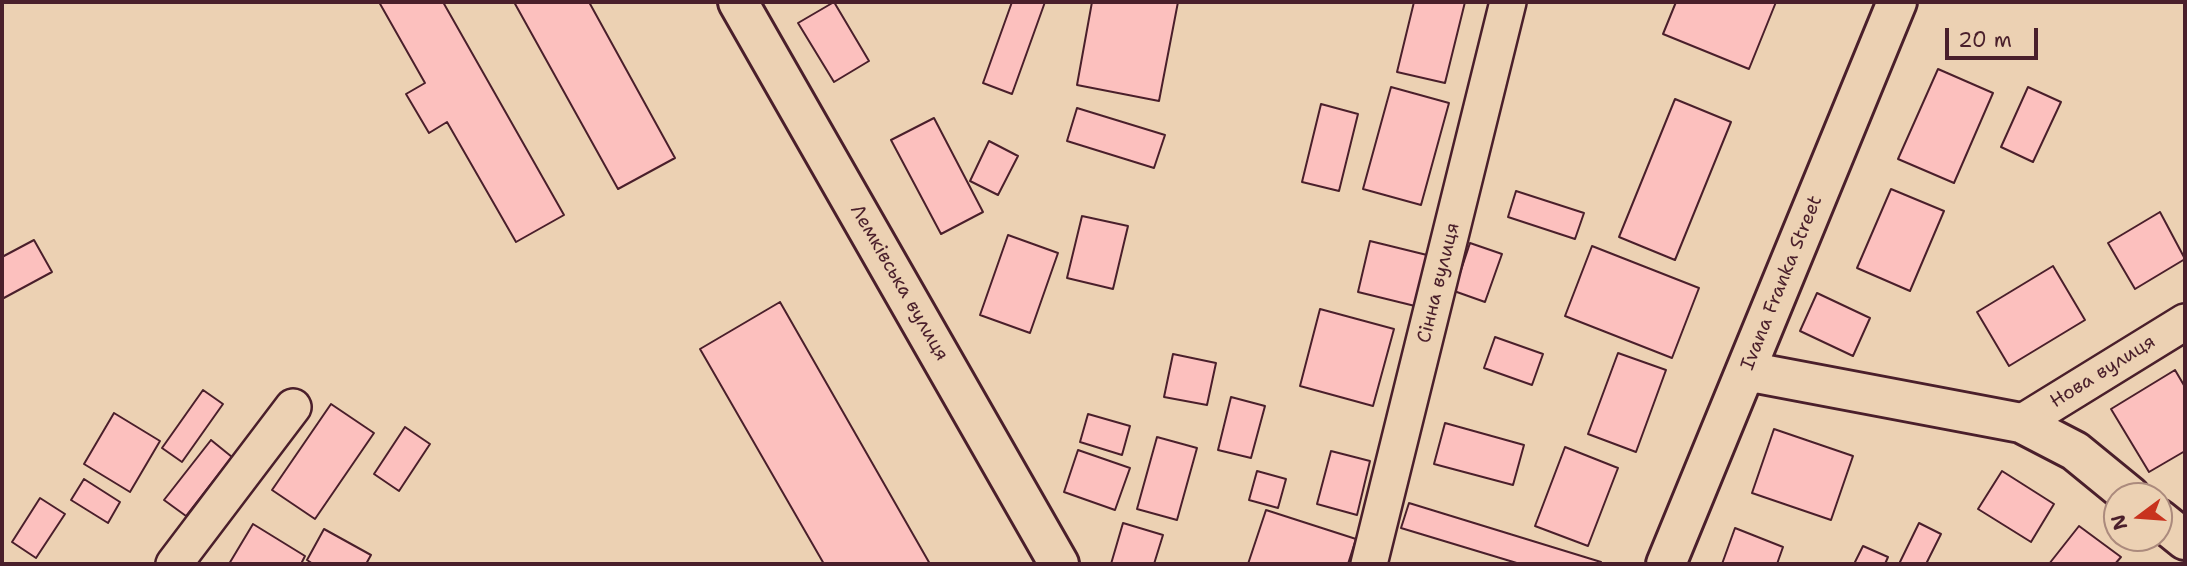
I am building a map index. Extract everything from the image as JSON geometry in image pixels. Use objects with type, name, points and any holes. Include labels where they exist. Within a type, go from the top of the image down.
[{"type":"main road","name":"Лемківська вулиця","points":[[738,2],[1059,564]]},
{"type":"main road","name":"Ivana Franka Street","points":[[1666,564],[1897,2]]},
{"type":"main road","points":[[1746,371],[2021,423],[2075,451],[2113,482]]},
{"type":"street","name":"Сінна вулиця","points":[[1369,564],[1508,2]]},
{"type":"street","name":"Нова вулиця","points":[[2021,423],[2185,322]]},
{"type":"street","points":[[174,564],[293,407]]},
{"type":"building","points":[[379,2],[443,2],[564,215],[516,242],[447,122],[429,133],[406,94],[425,83]]},
{"type":"building","points":[[514,2],[589,2],[675,158],[618,189]]},
{"type":"building","points":[[834,2],[869,61],[834,82],[798,23]]},
{"type":"building","points":[[1012,2],[1045,2],[1012,94],[983,83]]},
{"type":"building","points":[[1092,2],[1178,2],[1159,101],[1077,85]]},
{"type":"building","points":[[1414,2],[1465,2],[1445,83],[1397,72]]},
{"type":"building","points":[[1676,2],[1776,2],[1749,69],[1663,34]]},
{"type":"building","points":[[1938,69],[1993,93],[1954,183],[1898,159]]},
{"type":"building","points":[[1391,87],[1449,103],[1421,205],[1363,189]]},
{"type":"building","points":[[2028,87],[2061,102],[2033,162],[2001,147]]},
{"type":"building","points":[[1675,99],[1731,122],[1675,260],[1619,237]]},
{"type":"building","points":[[1321,104],[1358,114],[1339,191],[1302,182]]},
{"type":"building","points":[[1077,108],[1165,135],[1154,168],[1067,141]]},
{"type":"building","points":[[934,118],[983,212],[941,234],[891,140]]},
{"type":"building","points":[[989,141],[1018,156],[998,195],[970,181]]},
{"type":"building","points":[[1891,189],[1944,211],[1910,291],[1857,268]]},
{"type":"building","points":[[1516,191],[1584,213],[1575,239],[1508,217]]},
{"type":"building","points":[[2160,212],[2185,259],[2135,289],[2108,243]]},
{"type":"building","points":[[1082,216],[1128,226],[1113,289],[1067,278]]},
{"type":"building","points":[[1008,235],[1058,253],[1030,333],[980,315]]},
{"type":"building","points":[[34,240],[52,272],[2,299],[2,257]]},
{"type":"building","points":[[1370,241],[1427,255],[1415,306],[1358,292]]},
{"type":"building","points":[[1470,243],[1502,254],[1485,302],[1454,291]]},
{"type":"building","points":[[1592,246],[1699,288],[1672,358],[1565,316]]},
{"type":"building","points":[[2053,266],[2085,320],[2009,366],[1977,312]]},
{"type":"building","points":[[1817,293],[1870,318],[1853,356],[1800,331]]},
{"type":"building","points":[[780,302],[930,564],[824,564],[700,349]]},
{"type":"building","points":[[1320,309],[1394,329],[1373,406],[1300,386]]},
{"type":"building","points":[[1495,337],[1543,354],[1532,385],[1484,368]]},
{"type":"building","points":[[1618,353],[1666,370],[1636,452],[1588,434]]},
{"type":"building","points":[[1173,354],[1216,363],[1207,405],[1164,397]]},
{"type":"building","points":[[2175,370],[2185,387],[2185,451],[2149,472],[2111,409]]},
{"type":"building","points":[[203,390],[223,404],[182,462],[162,448]]},
{"type":"building","points":[[1231,397],[1265,406],[1251,458],[1218,450]]},
{"type":"building","points":[[331,404],[374,433],[315,519],[272,490]]},
{"type":"building","points":[[114,413],[160,441],[130,492],[84,464]]},
{"type":"building","points":[[1088,414],[1130,426],[1122,455],[1080,442]]},
{"type":"building","points":[[1445,423],[1524,445],[1513,485],[1434,464]]},
{"type":"building","points":[[405,427],[430,444],[399,491],[374,474]]},
{"type":"building","points":[[1774,429],[1853,456],[1831,520],[1752,493]]},
{"type":"building","points":[[1157,437],[1197,448],[1177,520],[1137,509]]},
{"type":"building","points":[[211,440],[232,457],[186,516],[164,500]]},
{"type":"building","points":[[1565,447],[1618,468],[1588,546],[1535,526]]},
{"type":"building","points":[[1078,450],[1130,468],[1115,510],[1064,492]]},
{"type":"building","points":[[1331,451],[1370,461],[1357,515],[1317,504]]},
{"type":"building","points":[[1257,471],[1286,479],[1278,508],[1249,500]]},
{"type":"building","points":[[2002,471],[2054,504],[2031,542],[1978,509]]},
{"type":"building","points":[[84,479],[120,502],[108,523],[71,500]]},
{"type":"building","points":[[40,498],[65,514],[36,558],[12,542]]},
{"type":"building","points":[[1409,503],[1601,564],[1520,564],[1401,528]]},
{"type":"building","points":[[1266,510],[1356,539],[1348,564],[1248,564]]},
{"type":"building","points":[[1123,523],[1163,535],[1154,564],[1111,564]]},
{"type":"building","points":[[1919,523],[1941,534],[1926,564],[1899,564]]},
{"type":"building","points":[[253,524],[305,556],[301,564],[229,564]]},
{"type":"building","points":[[2079,526],[2103,544],[2103,552],[2114,552],[2121,557],[2115,564],[2049,564]]},
{"type":"building","points":[[1735,528],[1783,547],[1777,564],[1722,564]]},
{"type":"building","points":[[324,529],[371,555],[366,564],[313,564],[307,560]]},
{"type":"building","points":[[1863,546],[1888,557],[1885,564],[1854,564]]}]
